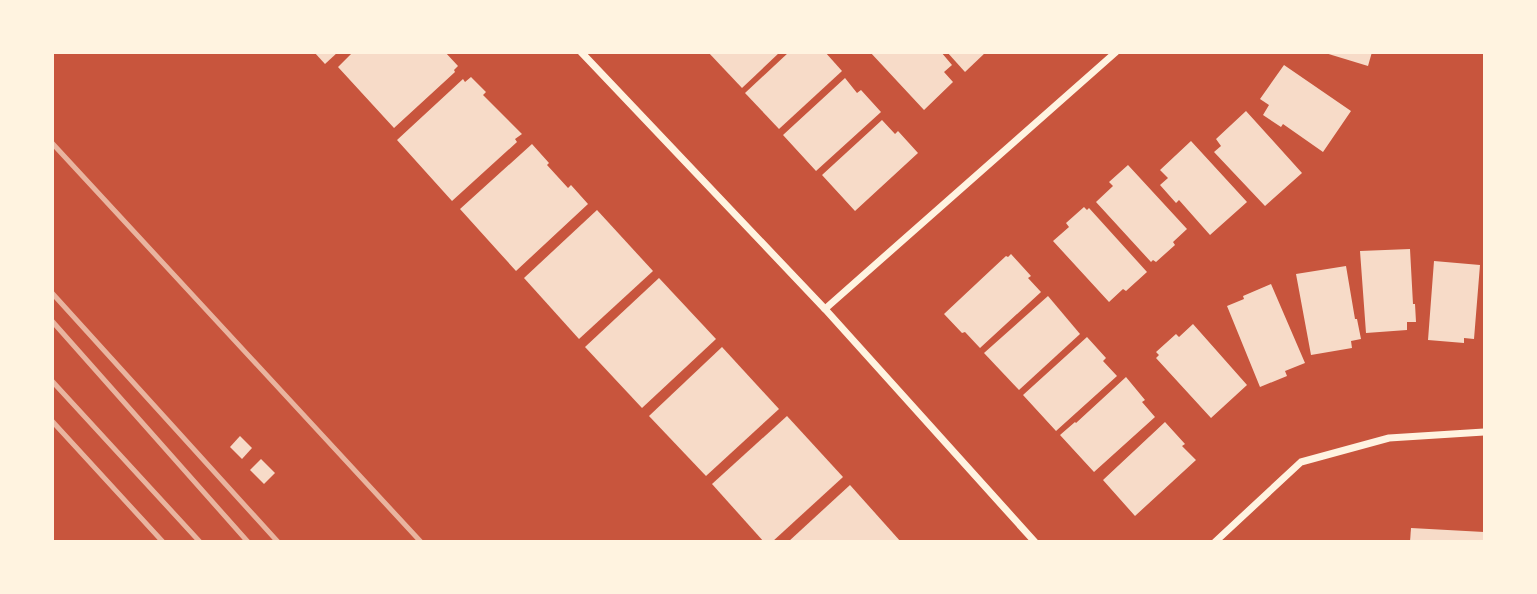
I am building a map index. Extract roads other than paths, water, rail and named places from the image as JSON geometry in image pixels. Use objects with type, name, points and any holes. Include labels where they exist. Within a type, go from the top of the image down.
[{"type":"street","points":[[581,52],[825,309],[1035,541]]},
{"type":"street","points":[[825,309],[1116,52]]},
{"type":"street","points":[[1215,541],[1301,462],[1389,438],[1485,432]]},
{"type":"railway","points":[[52,143],[421,542]]},
{"type":"railway","points":[[52,293],[278,542]]},
{"type":"railway","points":[[52,321],[248,542]]},
{"type":"railway","points":[[52,381],[200,542]]},
{"type":"railway","points":[[52,421],[163,542]]}]
